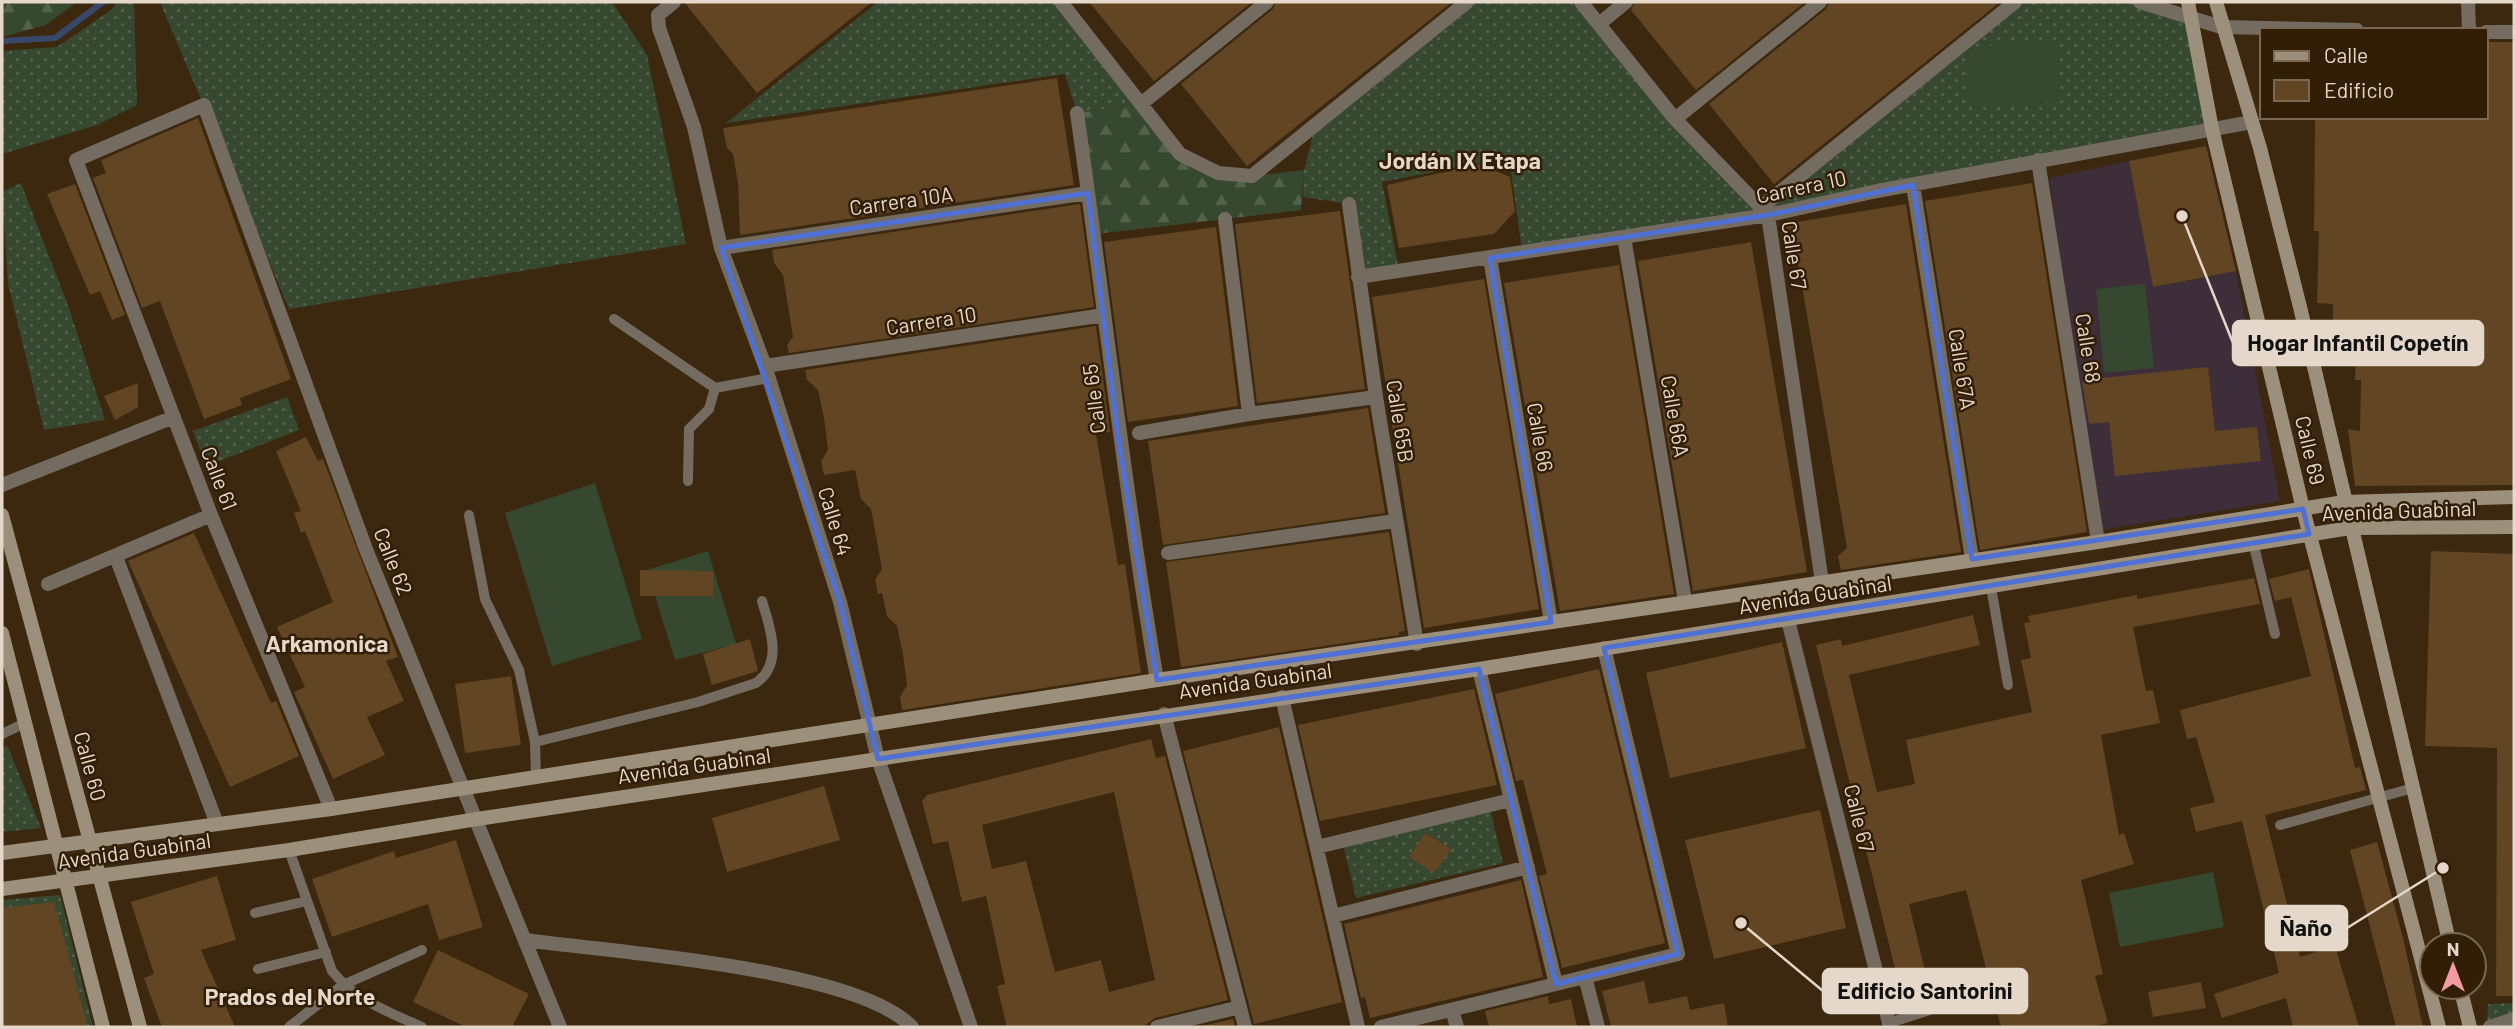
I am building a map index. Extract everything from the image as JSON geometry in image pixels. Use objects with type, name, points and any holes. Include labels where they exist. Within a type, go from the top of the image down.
[{"type":"main road","name":"Calle 69","points":[[2188,2],[2212,129],[2309,534],[2439,1027]]},
{"type":"main road","name":"Calle 69","points":[[2216,2],[2221,27],[2252,122],[2300,307],[2447,931]]},
{"type":"main road","name":"Avenida Guabinal","points":[[2,853],[466,789],[1157,680],[1418,644],[1685,601],[2098,542],[2344,502],[2514,497]]},
{"type":"main road","name":"Calle 60","points":[[2,515],[140,1027]]},
{"type":"main road","name":"Avenida Guabinal","points":[[2,889],[289,850],[477,818],[1479,669],[2254,546],[2350,528],[2514,527]]},
{"type":"main road","points":[[2,633],[103,1027]]},
{"type":"main road","points":[[2464,1001],[2470,1027]]},
{"type":"street","name":"Calle 64","points":[[674,2],[658,15],[659,28],[694,127],[721,248],[767,372],[840,602],[878,759],[971,1027]]},
{"type":"street","points":[[1142,104],[1267,2]]},
{"type":"street","points":[[1067,4],[1180,155],[1218,173],[1252,176],[1467,2]]},
{"type":"street","name":"Calle 67","points":[[1581,2],[1675,118],[1764,212],[1822,582]]},
{"type":"street","points":[[1599,24],[1626,2]]},
{"type":"street","points":[[1675,118],[1820,2]]},
{"type":"street","points":[[1764,212],[2015,2]]},
{"type":"street","points":[[2140,2],[2221,27],[2266,28]]},
{"type":"street","points":[[2468,2],[2469,28]]},
{"type":"street","points":[[2488,32],[2514,32]]},
{"type":"street","name":"Calle 62","points":[[76,160],[204,105],[367,552],[466,789],[560,1027]]},
{"type":"street","name":"Calle 65","points":[[1077,113],[1118,436],[1157,680]]},
{"type":"street","name":"Carrera 10","points":[[1358,277],[1624,237],[2252,122]]},
{"type":"street","name":"Calle 61","points":[[76,160],[211,515],[331,809]]},
{"type":"street","name":"Calle 68","points":[[2038,160],[2098,542]]},
{"type":"street","name":"Calle 67A","points":[[1913,186],[1972,559]]},
{"type":"street","name":"Carrera 10A","points":[[721,248],[1088,193]]},
{"type":"street","name":"Calle 65B","points":[[1349,204],[1395,521],[1418,644]]},
{"type":"street","points":[[1225,219],[1249,414]]},
{"type":"street","name":"Calle 66A","points":[[1624,237],[1685,601]]},
{"type":"street","name":"Calle 66","points":[[1490,258],[1551,622]]},
{"type":"street","name":"Carrera 10","points":[[767,372],[1104,315]]},
{"type":"street","points":[[1139,433],[1249,414],[1376,397]]},
{"type":"street","points":[[2,485],[174,417]]},
{"type":"street","points":[[48,584],[211,515]]},
{"type":"street","points":[[1168,553],[1395,521]]},
{"type":"street","points":[[116,557],[217,824]]},
{"type":"street","name":"Calle 67","points":[[1788,620],[1890,1025]]},
{"type":"street","points":[[1381,1027],[1678,954],[1604,648]]},
{"type":"street","points":[[1479,669],[1556,984]]},
{"type":"street","points":[[1282,697],[1358,1027]]},
{"type":"street","points":[[1164,714],[1245,1027]]},
{"type":"street","points":[[1317,847],[1511,800]]},
{"type":"street","points":[[1333,916],[1528,867]]},
{"type":"street","points":[[525,940],[761,972],[847,990],[899,1013],[912,1027]]},
{"type":"street","points":[[1585,977],[1598,1027]]},
{"type":"street","points":[[1157,1027],[1240,1007]]},
{"type":"street","points":[[1452,1010],[1457,1027]]},
{"type":"street","points":[[2490,1027],[2514,1019]]},
{"type":"lane","points":[[614,319],[715,388]]},
{"type":"lane","points":[[715,388],[767,372]]},
{"type":"lane","points":[[688,481],[689,429],[709,409],[715,388]]},
{"type":"lane","points":[[469,515],[485,599],[519,670],[535,743],[536,778]]},
{"type":"lane","points":[[2254,546],[2275,634]]},
{"type":"lane","points":[[1991,587],[2008,685]]},
{"type":"lane","points":[[535,743],[698,702],[756,683],[763,678],[771,660],[774,642],[762,601]]},
{"type":"lane","points":[[2,734],[25,723]]},
{"type":"lane","points":[[2280,825],[2413,788]]},
{"type":"lane","points":[[289,850],[332,971],[343,985],[364,1000],[422,1027]]},
{"type":"lane","points":[[255,913],[307,901]]},
{"type":"lane","points":[[289,1027],[343,985],[422,950]]},
{"type":"lane","points":[[258,969],[326,952]]},
{"type":"lane","points":[[1890,1025],[1961,1000]]},
{"type":"highlighted area","points":[[1913,185],[1972,559],[2303,509],[2309,534],[1604,648],[1678,954],[1556,984],[1479,669],[878,759],[840,602],[721,248],[1088,193],[1118,436],[1157,680],[1551,622],[1490,258],[1768,215]]},
{"type":"shaded area","points":[[2129,161],[2153,287],[2236,271],[2280,501],[2100,530],[2049,178]]},
{"type":"green space","points":[[2,2],[77,2],[46,25],[2,37]]},
{"type":"green space","points":[[118,2],[134,2],[137,105],[97,125],[2,154],[2,51],[57,47],[111,10]]},
{"type":"green space","points":[[160,2],[227,2],[237,5],[243,2],[612,2],[647,55],[686,244],[289,309]]},
{"type":"green space","points":[[878,2],[1059,2],[1141,104],[1077,113],[1065,74],[726,123]]},
{"type":"green space","points":[[1467,2],[1581,2],[1760,208],[2015,2],[2140,2],[2192,20],[2212,129],[1522,251],[1509,157],[1382,182],[1399,271],[1358,277],[1349,204],[1303,197],[1304,170],[1315,127]]},
{"type":"green space","points":[[2057,42],[2061,101],[1970,107],[1967,47]]},
{"type":"green space","points":[[1141,104],[1180,154],[1252,176],[1304,170],[1301,210],[1096,234],[1077,113]]},
{"type":"green space","points":[[21,183],[70,311],[105,420],[44,430],[8,284],[2,192]]},
{"type":"green space","points":[[2145,284],[2154,368],[2104,373],[2096,289]]},
{"type":"green space","points":[[287,397],[299,430],[206,466],[193,431]]},
{"type":"green space","points":[[595,483],[642,639],[552,666],[505,513]]},
{"type":"green space","points":[[708,551],[736,644],[675,660],[647,570]]},
{"type":"green space","points":[[7,745],[41,828],[2,832],[2,749]]},
{"type":"green space","points":[[1490,809],[1503,863],[1356,898],[1343,844]]},
{"type":"green space","points":[[2213,872],[2224,927],[2120,947],[2109,893]]},
{"type":"green space","points":[[60,895],[93,1027],[61,1027],[2,924],[2,900]]},
{"type":"green space","points":[[2514,1003],[2514,1027],[2487,1027],[2488,1004]]},
{"type":"building","points":[[684,2],[872,2],[757,93]]},
{"type":"building","points":[[1089,2],[1252,2],[1154,81]]},
{"type":"building","points":[[1276,2],[1452,2],[1247,166],[1181,84],[1273,9]]},
{"type":"building","points":[[1635,2],[1805,2],[1696,90],[1631,10]]},
{"type":"building","points":[[1829,2],[2000,2],[1774,184],[1709,104],[1826,9]]},
{"type":"building","points":[[2488,42],[2514,42],[2514,485],[2355,486],[2348,429],[2360,431],[2361,380],[2355,380],[2356,345],[2333,344],[2333,304],[2317,303],[2319,231],[2314,231],[2315,119],[2488,119]]},
{"type":"building","points":[[1057,78],[1074,185],[740,235],[738,183],[733,154],[727,148],[723,128]]},
{"type":"building","points":[[198,118],[291,379],[240,398],[242,405],[204,419],[160,301],[142,308],[93,178],[106,173],[101,160]]},
{"type":"building","points":[[2206,146],[2236,271],[2153,287],[2129,161]]},
{"type":"building","points":[[1480,164],[1510,177],[1515,211],[1494,234],[1399,248],[1387,185]]},
{"type":"building","points":[[2032,183],[2087,532],[1980,550],[1925,201]]},
{"type":"building","points":[[75,184],[125,315],[112,320],[100,291],[90,295],[47,194]]},
{"type":"building","points":[[1080,204],[1094,307],[789,353],[787,345],[793,337],[783,275],[774,263],[772,250]]},
{"type":"building","points":[[1906,204],[1961,552],[1841,570],[1838,556],[1847,548],[1795,245],[1779,225]]},
{"type":"building","points":[[1340,211],[1365,389],[1257,403],[1235,224]]},
{"type":"building","points":[[1216,227],[1238,406],[1128,422],[1104,242]]},
{"type":"building","points":[[1751,242],[1807,572],[1693,591],[1638,261]]},
{"type":"building","points":[[1619,265],[1674,594],[1560,611],[1504,283]]},
{"type":"building","points":[[1484,279],[1539,609],[1424,628],[1372,297]]},
{"type":"building","points":[[1096,326],[1110,432],[1096,434],[1118,565],[1125,564],[1141,673],[902,710],[900,697],[907,685],[903,654],[897,626],[887,616],[882,593],[878,594],[875,580],[882,569],[871,509],[861,499],[855,470],[824,475],[821,461],[828,450],[824,418],[818,390],[807,380],[805,370]]},
{"type":"building","points":[[2208,367],[2215,431],[2257,427],[2261,461],[2115,476],[2109,422],[2089,424],[2082,380]]},
{"type":"building","points":[[138,383],[138,407],[115,420],[104,396]]},
{"type":"building","points":[[1368,408],[1385,513],[1163,545],[1148,441]]},
{"type":"building","points":[[306,437],[318,461],[323,459],[398,657],[386,661],[404,701],[367,717],[385,755],[333,779],[294,692],[305,687],[277,627],[333,602],[305,531],[301,533],[294,513],[301,511],[276,451]]},
{"type":"building","points":[[1389,532],[1405,631],[1399,632],[1399,635],[1181,667],[1166,562]]},
{"type":"building","points":[[194,533],[271,703],[276,701],[299,756],[230,787],[128,561]]},
{"type":"building","points":[[2431,551],[2514,554],[2514,996],[2496,996],[2497,748],[2425,746]]},
{"type":"building","points":[[2309,569],[2355,768],[2360,767],[2366,790],[2265,815],[2300,957],[2335,946],[2359,1027],[2293,1027],[2286,998],[2222,1018],[2214,994],[2279,973],[2242,821],[2196,832],[2190,808],[2215,802],[2196,737],[2187,739],[2180,710],[2311,676],[2291,597],[2275,601],[2269,579]]},
{"type":"building","points":[[640,570],[713,571],[713,596],[640,596]]},
{"type":"building","points":[[2254,578],[2260,604],[2133,627],[2146,691],[2153,690],[2160,723],[2101,735],[2119,835],[2124,833],[2134,864],[2081,880],[2103,974],[2095,976],[2108,1023],[2091,1027],[2001,1027],[1966,890],[1909,904],[1931,996],[1903,1002],[1816,645],[1841,639],[1842,646],[1973,615],[1980,645],[1849,675],[1877,792],[1915,784],[1906,740],[2032,712],[2021,660],[2031,658],[2024,623],[2030,622],[2028,616],[2137,595],[2137,599]]},
{"type":"building","points":[[750,639],[758,671],[712,685],[703,654]]},
{"type":"building","points":[[1782,642],[1806,748],[1670,778],[1646,673]]},
{"type":"building","points":[[1599,669],[1665,943],[1562,968],[1539,876],[1547,874],[1523,780],[1516,781],[1495,694]]},
{"type":"building","points":[[511,676],[521,745],[465,753],[455,684]]},
{"type":"building","points":[[1474,689],[1497,785],[1320,821],[1298,725]]},
{"type":"building","points":[[1279,727],[1342,1002],[1254,1024],[1183,751]]},
{"type":"building","points":[[1151,739],[1156,758],[1165,756],[1228,1000],[1155,1018],[1143,1027],[1007,1027],[997,986],[1005,984],[986,896],[962,902],[948,841],[933,844],[922,801],[927,795]],"holes":[[[1114,792],[1155,980],[1109,992],[1101,960],[1055,972],[1026,861],[992,869],[982,825]]]},
{"type":"building","points":[[824,786],[840,840],[727,872],[712,818]]},
{"type":"building","points":[[1820,810],[1846,928],[1714,959],[1685,840]]},
{"type":"building","points":[[1425,833],[1451,849],[1434,873],[1409,857]]},
{"type":"building","points":[[456,840],[483,927],[439,940],[428,904],[332,937],[312,879],[394,851],[396,858]]},
{"type":"building","points":[[2377,842],[2423,1027],[2396,1027],[2350,850]]},
{"type":"building","points":[[217,876],[236,940],[201,950],[235,1027],[162,1027],[144,978],[154,974],[131,902]]},
{"type":"building","points":[[1521,880],[1543,977],[1370,1018],[1365,997],[1361,998],[1344,924]]},
{"type":"building","points":[[54,902],[88,1027],[2,1027],[2,908]]},
{"type":"building","points":[[438,950],[529,994],[512,1027],[466,1027],[413,1002]]},
{"type":"building","points":[[1644,981],[1649,1004],[1687,996],[1690,1010],[1724,1003],[1728,1027],[1611,1027],[1602,991]]},
{"type":"building","points":[[2201,982],[2206,1008],[2153,1017],[2148,992]]},
{"type":"building","points":[[1548,996],[1549,1004],[1571,999],[1577,1027],[1489,1027],[1485,1011]]},
{"type":"building","points":[[1233,1019],[1235,1027],[1197,1027]]},
{"type":"waterway","points":[[2,41],[55,38],[103,2]]},
{"type":"place","name":"Hogar Infantil Copetín","points":[[2182,216]]},
{"type":"place","name":"Ñaño","points":[[2443,868]]},
{"type":"place","name":"Edificio Santorini","points":[[1741,923]]},
{"type":"district","name":"Jordán IX Etapa","points":[[1460,160]]},
{"type":"district","name":"Arkamonica","points":[[327,643]]},
{"type":"district","name":"Prados del Norte","points":[[290,996]]}]
